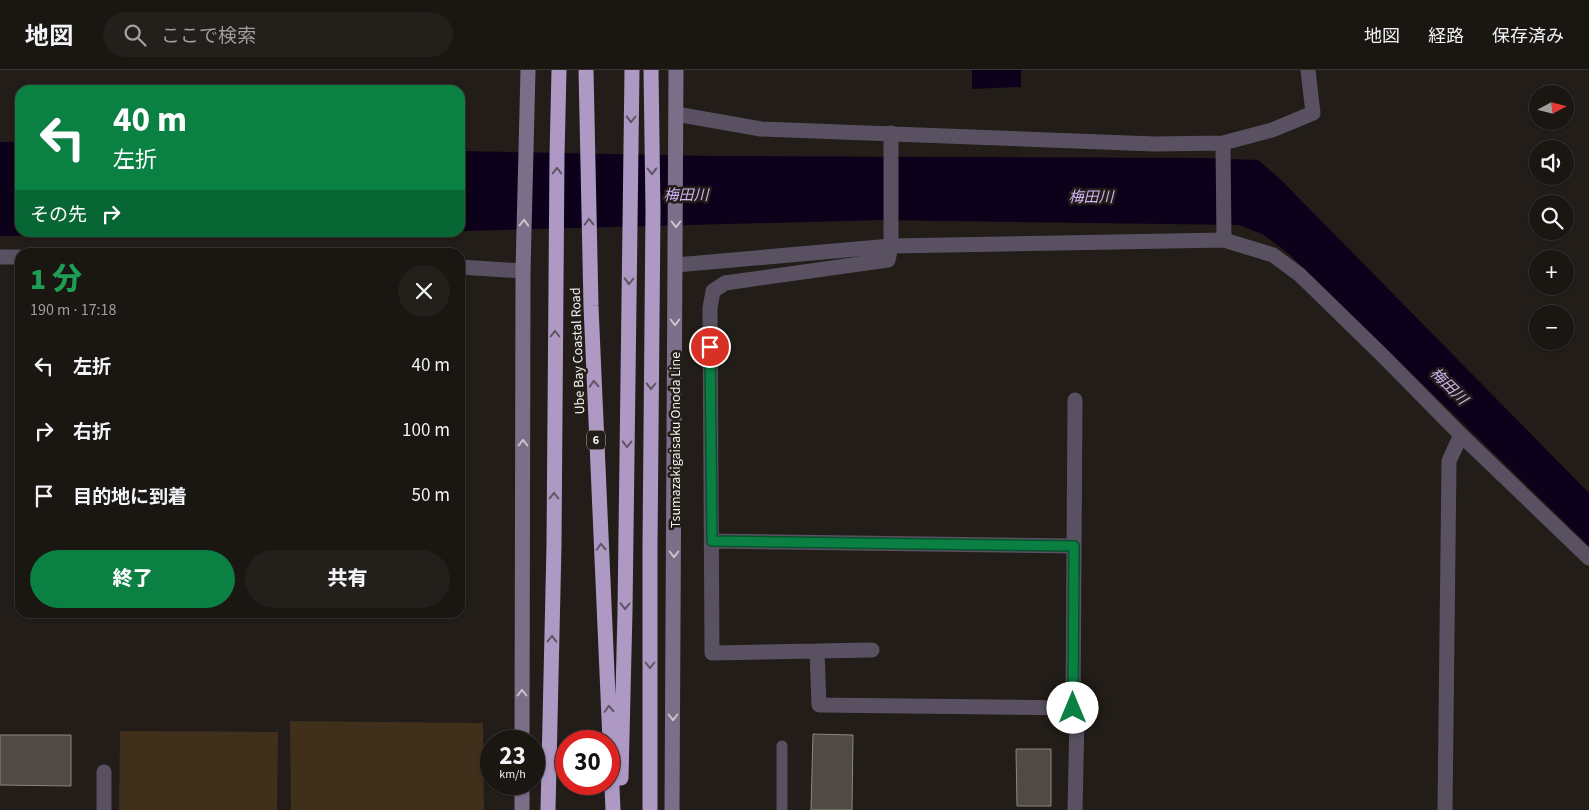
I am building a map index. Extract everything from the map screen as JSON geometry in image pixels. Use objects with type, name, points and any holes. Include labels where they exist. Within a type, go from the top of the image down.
[{"type":"highway","points":[[548,810],[554,545],[559,70]]},
{"type":"highway","name":"Ube Bay Coastal Road","points":[[586,70],[591,306],[613,810]]},
{"type":"highway","points":[[620,810],[625,611],[632,70]]},
{"type":"highway","points":[[650,810],[653,210],[651,70]]},
{"type":"main road","points":[[522,730],[523,271],[528,70]]},
{"type":"main road","name":"Tsumazakigaisaku Onoda Line","points":[[672,810],[676,70]]},
{"type":"main road","points":[[522,795],[522,810]]},
{"type":"street","points":[[677,119],[761,129],[1223,147],[1313,113],[1308,70]]},
{"type":"street","points":[[872,650],[712,653],[710,308],[713,291],[725,282],[888,260],[891,238],[891,133]]},
{"type":"street","points":[[1223,147],[1224,234]]},
{"type":"street","points":[[676,261],[891,238],[1224,234],[1273,256],[1300,275],[1461,435],[1589,558]]},
{"type":"street","points":[[0,258],[15,257]]},
{"type":"street","points":[[465,267],[523,271]]},
{"type":"street","points":[[1075,400],[1073,708],[1076,717],[1075,810]]},
{"type":"street","points":[[1445,810],[1449,461],[1461,435]]},
{"type":"street","points":[[712,541],[1074,546]]},
{"type":"street","points":[[817,651],[819,705],[1073,708]]},
{"type":"street","points":[[104,772],[104,810]]},
{"type":"lane","points":[[782,746],[782,810]]},
{"type":"shaded area","points":[[290,721],[483,723],[483,730],[480,730],[480,795],[484,795],[484,810],[291,810]]},
{"type":"shaded area","points":[[120,731],[278,732],[277,810],[119,810]]},
{"type":"water","points":[[972,70],[1021,70],[1021,87],[972,89]]},
{"type":"water","points":[[0,142],[15,142],[15,236],[0,236]]},
{"type":"water","name":"梅田川","points":[[465,151],[713,156],[1201,158],[1258,160],[1279,178],[1589,493],[1589,546],[1290,255],[1264,235],[1239,225],[882,220],[465,231]]},
{"type":"building","points":[[813,734],[853,735],[852,810],[811,810]]},
{"type":"building","points":[[0,735],[71,735],[71,786],[0,785]]},
{"type":"building","points":[[1016,749],[1051,749],[1051,806],[1017,806]]},
{"type":"route","points":[[710,347],[712,541],[1074,546],[1073,708]]}]
